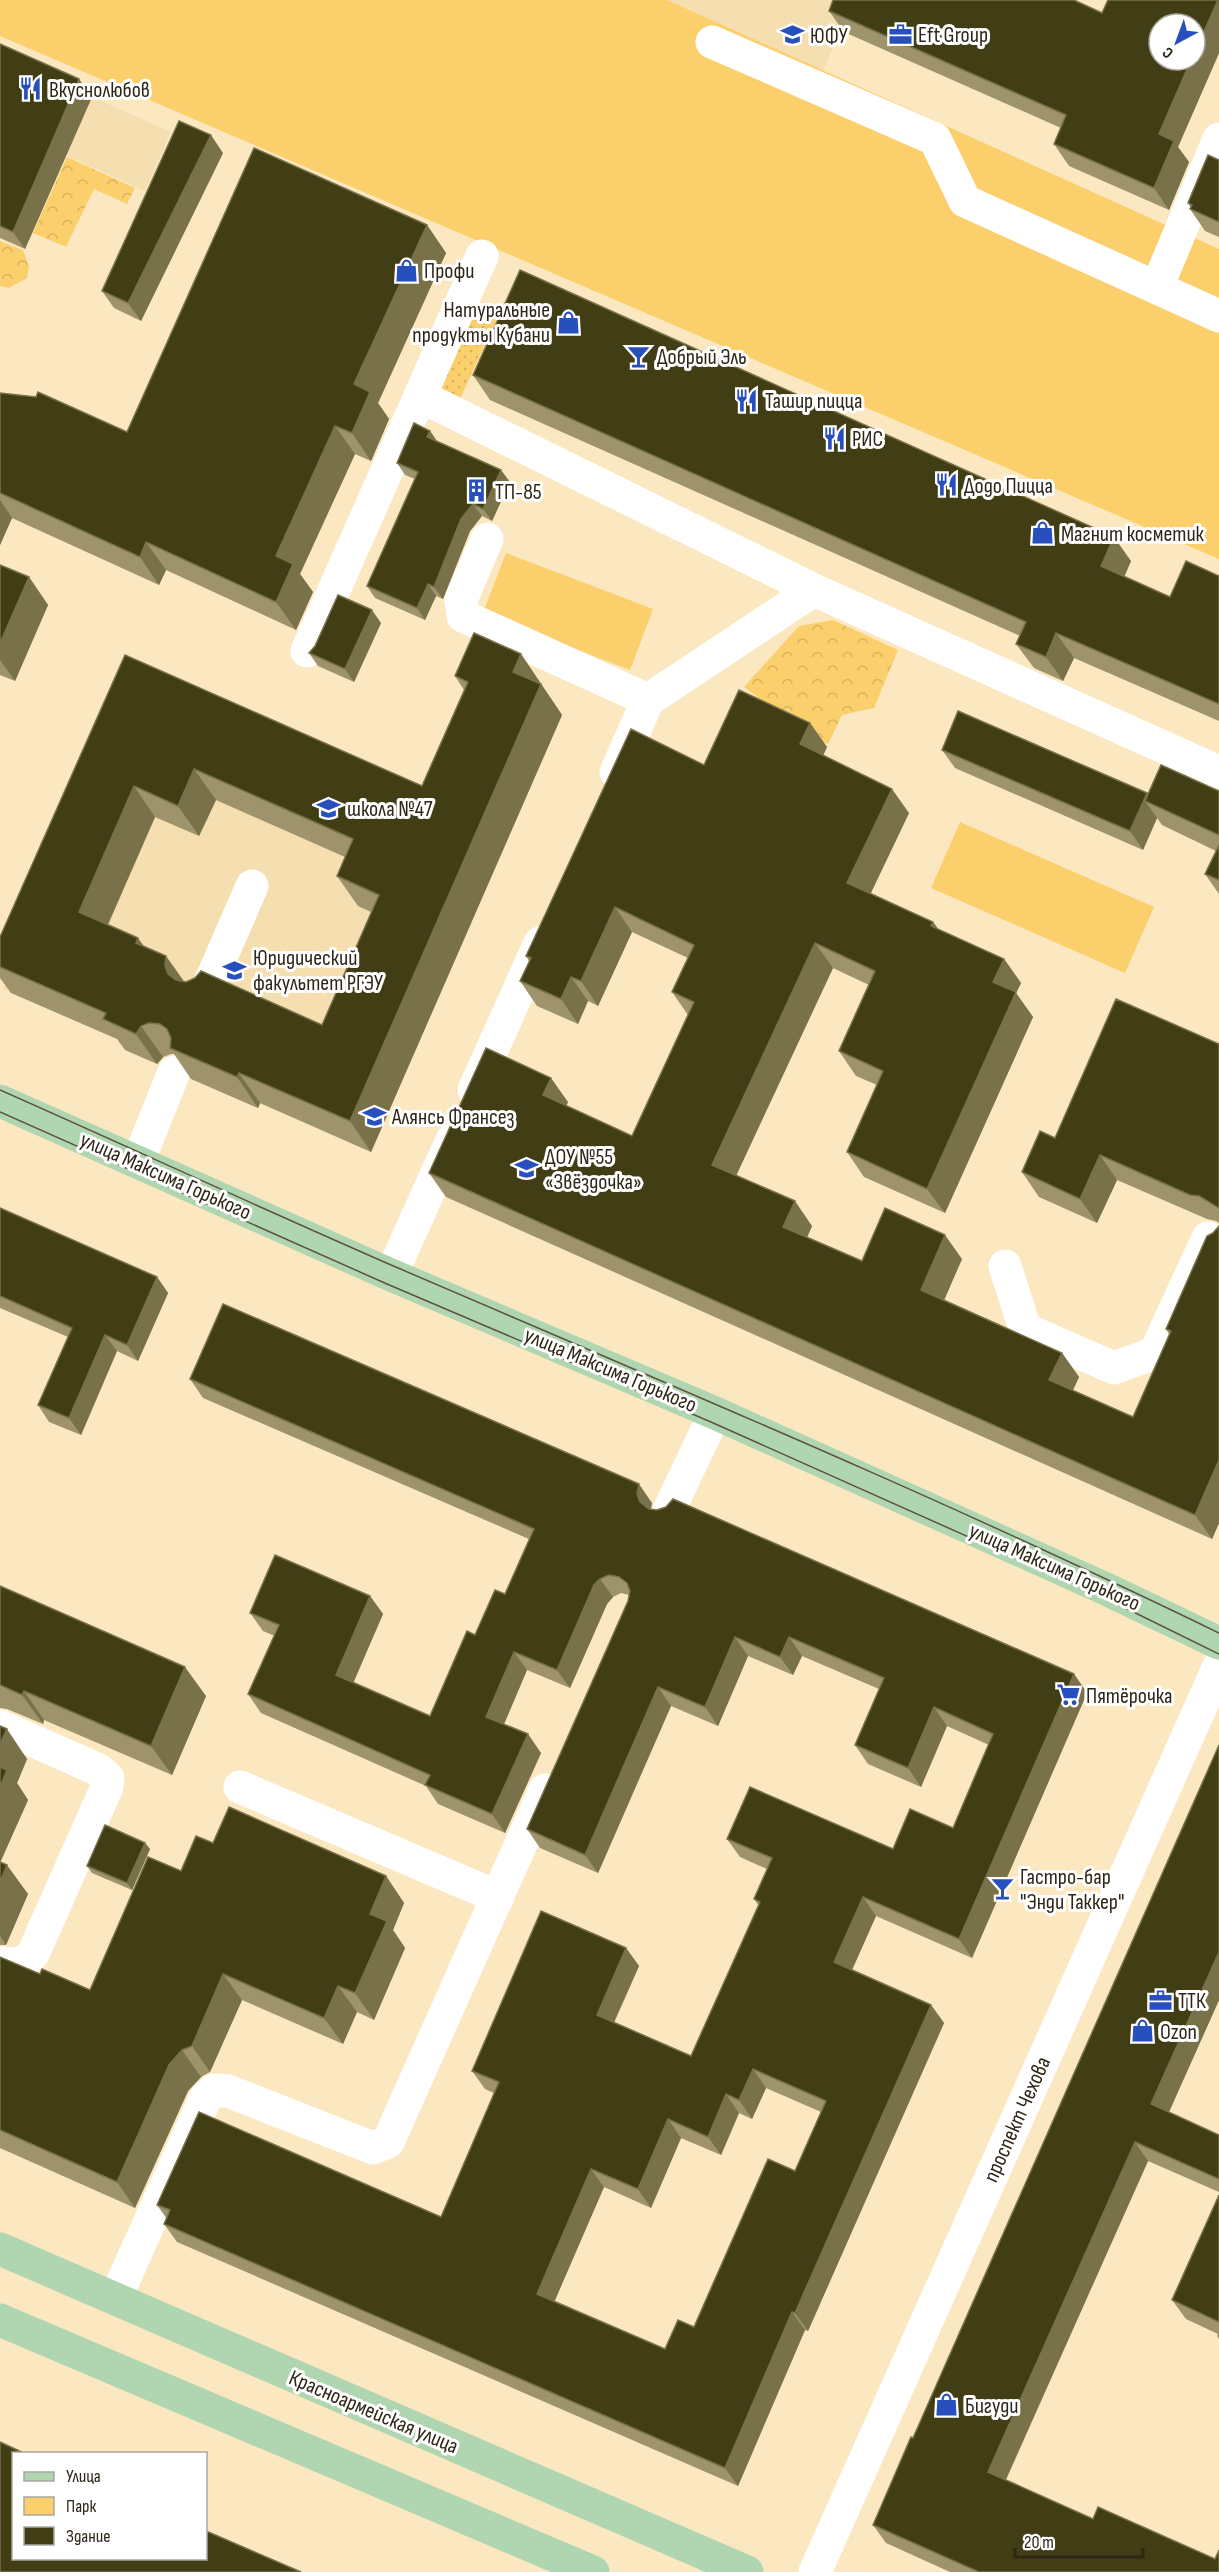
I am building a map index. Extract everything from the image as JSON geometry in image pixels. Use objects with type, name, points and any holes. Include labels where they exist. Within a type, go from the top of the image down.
[{"type":"main road","name":"улица Максима Горького","points":[[0,1101],[391,1275],[715,1413],[1116,1594],[1219,1644]]},
{"type":"main road","name":"Красноармейская улица","points":[[0,2249],[747,2572]]},
{"type":"main road","points":[[0,2320],[593,2572]]},
{"type":"street","points":[[712,42],[935,139],[965,201],[1219,316]]},
{"type":"street","points":[[1157,287],[1219,139]]},
{"type":"street","points":[[307,651],[482,256]]},
{"type":"street","points":[[420,396],[814,590],[1219,772]]},
{"type":"street","points":[[487,539],[461,600],[463,616],[648,700]]},
{"type":"street","points":[[604,799],[648,700],[814,590]]},
{"type":"street","points":[[205,994],[252,886]]},
{"type":"street","points":[[391,1275],[550,919]]},
{"type":"street","points":[[138,1162],[174,1072]]},
{"type":"street","points":[[1005,1266],[1025,1329],[1114,1368],[1155,1353],[1208,1238],[1219,1243]]},
{"type":"street","points":[[669,1510],[715,1413]]},
{"type":"street","name":"проспект Чехова","points":[[815,2572],[1219,1666]]},
{"type":"street","points":[[0,1726],[99,1770],[108,1778],[107,1787],[33,1954],[27,1961],[19,1964],[0,1963]]},
{"type":"street","points":[[115,2299],[205,2099],[214,2090],[228,2091],[373,2148],[388,2142],[556,1766]]},
{"type":"street","points":[[240,1787],[498,1897]]},
{"type":"shaded area","name":"ЮФУ","points":[[667,0],[854,0],[823,71]]},
{"type":"shaded area","points":[[92,97],[171,132],[145,191],[66,155]]},
{"type":"shaded area","name":"Юридический факультет РГЭУ","points":[[496,664],[543,685],[535,703],[562,715],[371,1152],[261,1104],[258,1108],[125,1050],[127,1043],[3,989],[98,791],[443,817]]},
{"type":"green space","points":[[0,0],[667,0],[1219,249],[1219,559],[0,36]]},
{"type":"green space","points":[[67,157],[135,188],[127,204],[94,189],[66,247],[33,233]]},
{"type":"green space","points":[[0,241],[23,250],[29,266],[27,278],[9,288],[0,286]]},
{"type":"green space","points":[[477,304],[499,314],[458,403],[437,393]]},
{"type":"green space","points":[[506,553],[653,609],[630,670],[483,613]]},
{"type":"green space","points":[[833,620],[898,650],[874,708],[842,715],[828,744],[758,713],[763,701],[744,687],[799,626]]},
{"type":"green space","points":[[960,822],[1154,907],[1125,973],[931,888]]},
{"type":"building","points":[[833,0],[1074,0],[1102,13],[1108,0],[1218,0],[1207,25],[1207,12],[1147,12],[1147,72],[1186,72],[1159,134],[1174,141],[1154,188],[1054,144],[1066,115],[829,11]]},
{"type":"building","points":[[0,44],[79,79],[13,232],[0,226]]},
{"type":"building","points":[[179,121],[211,135],[128,303],[102,291]]},
{"type":"building","points":[[254,148],[427,225],[354,384],[370,392],[352,433],[335,426],[276,556],[293,564],[276,602],[146,542],[140,557],[0,493],[0,393],[36,397],[38,392],[127,432]]},
{"type":"building","points":[[1208,155],[1219,160],[1219,222],[1190,209],[1192,205],[1188,203]]},
{"type":"building","points":[[520,270],[1114,537],[1101,566],[1170,597],[1186,561],[1219,576],[1219,704],[1056,633],[1046,657],[1016,644],[1026,622],[473,375]]},
{"type":"building","points":[[414,423],[430,431],[427,437],[501,470],[483,509],[473,504],[461,519],[434,587],[428,584],[417,608],[367,586],[418,472],[397,463]]},
{"type":"building","points":[[0,565],[29,577],[0,643]]},
{"type":"building","points":[[338,595],[372,610],[345,669],[309,653],[315,646]]},
{"type":"building","points":[[474,633],[521,654],[513,672],[541,684],[350,1121],[239,1073],[237,1077],[170,1048],[171,1038],[167,1029],[160,1024],[149,1023],[141,1026],[136,1034],[103,1019],[106,1013],[0,967],[0,937],[125,655],[422,786],[468,682],[455,676]],"holes":[[[194,769],[353,839],[337,876],[379,895],[322,1025],[201,971],[195,978],[186,982],[176,980],[168,974],[165,966],[166,956],[136,943],[138,938],[79,912],[134,786],[178,806]]]},
{"type":"building","points":[[739,690],[810,723],[800,744],[892,789],[847,883],[933,922],[931,926],[1004,959],[993,982],[1016,992],[927,1189],[847,1152],[883,1071],[839,1051],[875,971],[815,943],[712,1165],[795,1201],[783,1227],[862,1261],[885,1208],[945,1235],[921,1290],[1062,1353],[1049,1380],[1133,1417],[1171,1331],[1166,1329],[1207,1236],[1219,1226],[1219,1460],[1195,1515],[429,1173],[486,1048],[551,1078],[543,1095],[632,1136],[694,1002],[672,992],[694,945],[615,907],[581,981],[571,977],[561,999],[520,981],[531,958],[526,956],[631,729],[704,765]]},
{"type":"building","points":[[958,711],[1147,793],[1130,831],[942,750]]},
{"type":"building","points":[[1161,765],[1219,791],[1219,835],[1145,801]]},
{"type":"building","points":[[1219,845],[1219,880],[1205,874]]},
{"type":"building","points":[[1116,999],[1219,1044],[1219,1208],[1199,1196],[1190,1195],[1100,1155],[1080,1199],[1022,1172],[1040,1131],[1055,1138]]},
{"type":"building","points":[[0,1208],[157,1277],[127,1345],[105,1335],[69,1418],[38,1405],[72,1328],[0,1296]]},
{"type":"building","points":[[223,1304],[639,1484],[637,1494],[640,1502],[649,1509],[657,1510],[666,1507],[673,1499],[1074,1674],[959,1939],[863,1897],[834,1962],[931,2005],[795,2313],[792,2312],[725,2468],[164,2224],[170,2210],[157,2205],[199,2112],[441,2217],[499,2082],[472,2071],[541,1911],[626,1948],[597,2015],[691,2056],[760,1902],[754,1899],[772,1858],[727,1839],[750,1787],[893,1849],[910,1809],[953,1828],[993,1734],[934,1707],[908,1768],[855,1745],[884,1678],[789,1637],[780,1657],[735,1637],[705,1707],[658,1687],[585,1855],[527,1829],[628,1601],[630,1591],[627,1583],[619,1577],[609,1575],[594,1585],[557,1670],[514,1652],[486,1717],[528,1734],[492,1814],[425,1785],[430,1775],[248,1694],[279,1625],[250,1613],[275,1555],[370,1596],[336,1675],[430,1716],[467,1631],[475,1635],[495,1590],[505,1594],[534,1529],[190,1379]],"holes":[[[753,2069],[826,2101],[795,2171],[768,2159],[694,2327],[678,2320],[665,2349],[537,2294],[591,2169],[638,2189],[668,2119],[708,2137],[726,2094],[739,2100]]]},
{"type":"building","points":[[0,1586],[185,1667],[151,1746],[24,1691],[22,1695],[0,1685]]},
{"type":"building","points":[[0,1726],[7,1729],[0,1744]]},
{"type":"building","points":[[1219,1745],[1219,1952],[1151,2104],[1219,2135],[1219,2179],[1135,2142],[988,2472],[1093,2519],[1098,2507],[1215,2559],[1219,2550],[1219,2572],[979,2572],[873,2525]]},
{"type":"building","points":[[0,1767],[7,1770],[0,1787]]},
{"type":"building","points":[[229,1807],[386,1876],[370,1914],[387,1921],[355,1993],[338,1986],[324,2018],[223,1974],[192,2046],[182,2050],[169,2065],[117,2182],[0,2130],[0,1957],[40,1974],[42,1969],[90,1990],[148,1857],[181,1871],[196,1836],[213,1843]]},
{"type":"building","points":[[105,1825],[145,1843],[127,1883],[87,1866]]},
{"type":"building","points":[[0,1862],[7,1865],[0,1882]]},
{"type":"building","points":[[1219,2195],[1219,2322],[1172,2300]]},
{"type":"building","points":[[0,2442],[22,2452],[12,2452],[12,2560],[207,2560],[207,2531],[301,2572],[0,2572]]},
{"type":"tram line","points":[[0,1090],[398,1268],[914,1491],[1219,1633]]},
{"type":"tram line","points":[[0,1112],[387,1284],[711,1422],[1103,1597],[1219,1654]]},
{"type":"place","name":"Eft Group","points":[[900,34]]},
{"type":"place","name":"ЮФУ","points":[[792,35]]},
{"type":"place","name":"Вкуснолюбов","points":[[31,89]]},
{"type":"place","name":"Профи","points":[[406,270]]},
{"type":"place","name":"Натуральные продукты Кубани","points":[[568,322]]},
{"type":"place","name":"Добрый Эль","points":[[639,356]]},
{"type":"place","name":"Ташир пицца","points":[[747,400]]},
{"type":"place","name":"РИС","points":[[834,438]]},
{"type":"place","name":"Додо Пицца","points":[[946,485]]},
{"type":"place","name":"ТП-85","points":[[477,491]]},
{"type":"place","name":"Магнит косметик","points":[[1043,533]]},
{"type":"place","name":"школа №47","points":[[329,808]]},
{"type":"place","name":"Юридический факультет РГЭУ","points":[[235,970]]},
{"type":"place","name":"Алянсь Франсез","points":[[374,1116]]},
{"type":"place","name":"ДОУ №55 «Звёздочка»","points":[[527,1169]]},
{"type":"place","name":"Пятёрочка","points":[[1068,1695]]},
{"type":"place","name":"Гастро-бар \"Энди Таккер\"","points":[[1002,1889]]},
{"type":"place","name":"ТТК","points":[[1160,2000]]},
{"type":"place","name":"Ozon","points":[[1142,2031]]},
{"type":"place","name":"Бигуди","points":[[947,2405]]}]
